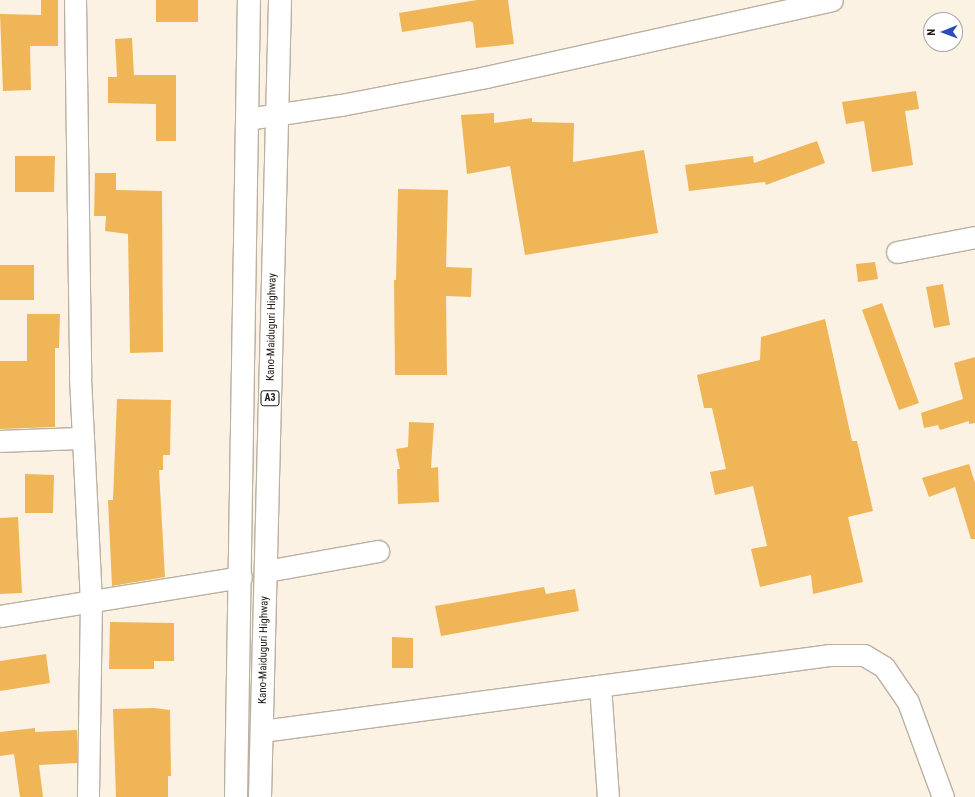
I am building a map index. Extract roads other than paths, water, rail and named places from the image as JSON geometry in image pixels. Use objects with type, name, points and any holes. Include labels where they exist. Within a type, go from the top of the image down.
[{"type":"highway","points":[[236,797],[241,577],[249,0]]},
{"type":"highway","name":"Kano-Maiduguri Highway","points":[[260,797],[280,0]]},
{"type":"street","points":[[75,0],[79,361],[91,602],[88,797]]},
{"type":"street","points":[[247,119],[277,115],[486,77],[832,0]]},
{"type":"street","points":[[897,252],[975,237]]},
{"type":"street","points":[[0,441],[83,438]]},
{"type":"street","points":[[266,571],[378,551]]},
{"type":"street","points":[[0,616],[241,577]]},
{"type":"street","points":[[262,730],[829,655],[864,654],[884,667],[908,702],[944,797]]},
{"type":"street","points":[[600,686],[608,797]]}]
